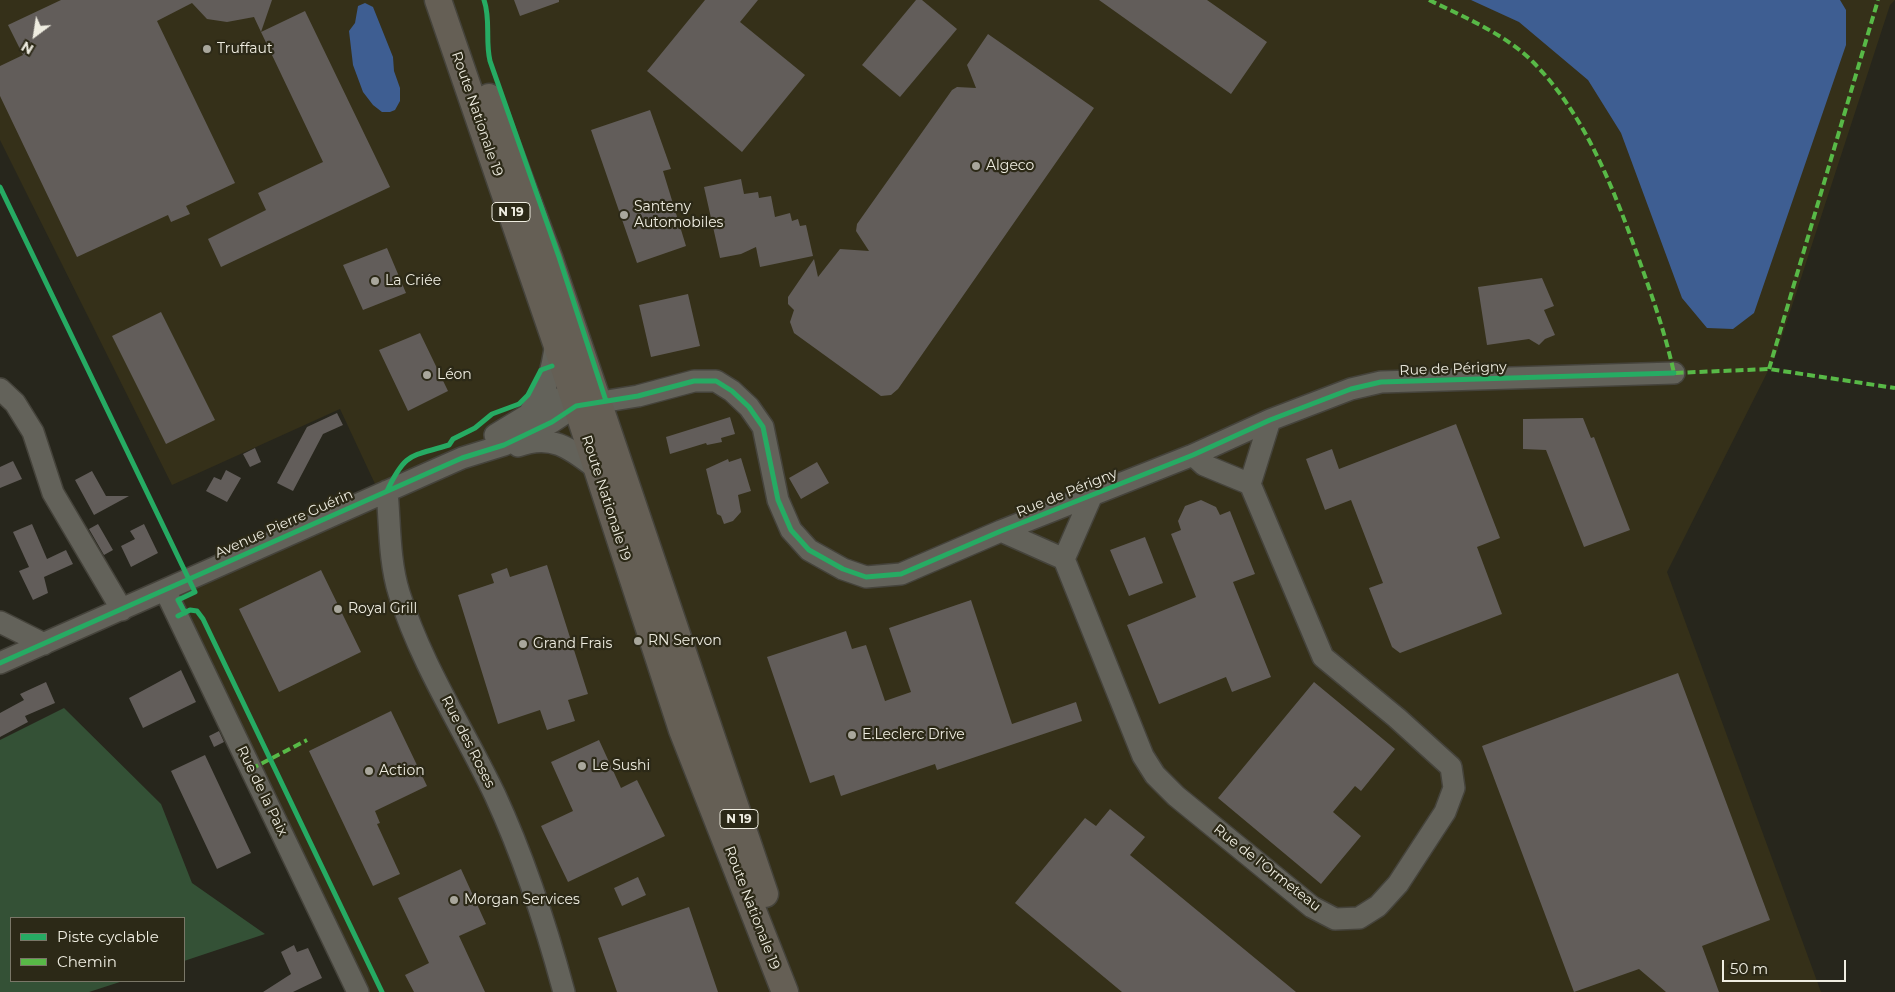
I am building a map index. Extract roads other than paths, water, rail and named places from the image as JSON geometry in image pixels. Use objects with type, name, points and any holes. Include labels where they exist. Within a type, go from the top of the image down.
[{"type":"main road","name":"Route Nationale 19","points":[[438,0],[556,343],[587,404],[597,469],[682,730],[785,992]]},
{"type":"main road","name":"Route Nationale 19","points":[[453,0],[549,257],[587,404],[773,920],[789,992]]},
{"type":"street","points":[[524,418],[537,403],[544,390],[549,378],[556,343]]},
{"type":"street","name":"Rue de Périgny","points":[[587,404],[638,396],[694,381],[716,381],[732,391],[750,407],[763,427],[778,500],[791,530],[809,550],[843,569],[866,577],[901,574],[1001,531],[1193,455],[1270,420],[1351,390],[1381,382],[1674,373]]},
{"type":"street","points":[[0,389],[15,403],[33,432],[53,493],[122,610]]},
{"type":"street","name":"Avenue Pierre Guérin","points":[[462,458],[554,399],[587,404]]},
{"type":"street","name":"Avenue Pierre Guérin","points":[[0,663],[462,458],[504,445],[587,404]]},
{"type":"street","points":[[1193,455],[1204,465],[1250,484],[1270,420]]},
{"type":"street","points":[[462,458],[490,457],[524,444],[542,440],[561,445],[576,452],[597,469]]},
{"type":"street","name":"Rue de l'Ormeteau","points":[[1064,559],[1143,756],[1155,775],[1176,796],[1312,907],[1335,919],[1359,918],[1378,906],[1398,884],[1445,812],[1454,788],[1451,766],[1397,718],[1323,657],[1250,484]]},
{"type":"street","name":"Rue des Roses","points":[[387,491],[398,592],[418,642],[508,826],[538,905],[564,992]]},
{"type":"street","points":[[1001,531],[1064,559],[1092,494]]},
{"type":"street","name":"Rue de la Paix","points":[[165,590],[358,992]]},
{"type":"street","points":[[0,622],[44,644]]},
{"type":"water","points":[[1471,0],[1840,0],[1846,10],[1846,45],[1754,313],[1733,329],[1707,328],[1682,298],[1621,133],[1588,80],[1519,22]]},
{"type":"water","points":[[365,3],[373,7],[393,57],[394,71],[400,88],[400,101],[395,110],[390,112],[382,112],[373,105],[363,92],[353,65],[349,31],[355,23],[358,6]]},
{"type":"place","name":"Truffaut","points":[[207,49]]},
{"type":"place","name":"Algeco","points":[[976,166]]},
{"type":"place","name":"Santeny Automobiles","points":[[624,215]]},
{"type":"place","name":"La Criée","points":[[375,281]]},
{"type":"place","name":"Léon","points":[[427,375]]},
{"type":"place","name":"Royal Grill","points":[[338,609]]},
{"type":"place","name":"RN Servon","points":[[638,641]]},
{"type":"place","name":"Grand Frais","points":[[523,644]]},
{"type":"place","name":"E.Leclerc Drive","points":[[852,735]]},
{"type":"place","name":"Le Sushi","points":[[582,766]]},
{"type":"place","name":"Action","points":[[369,771]]},
{"type":"place","name":"Morgan Services","points":[[454,900]]}]
